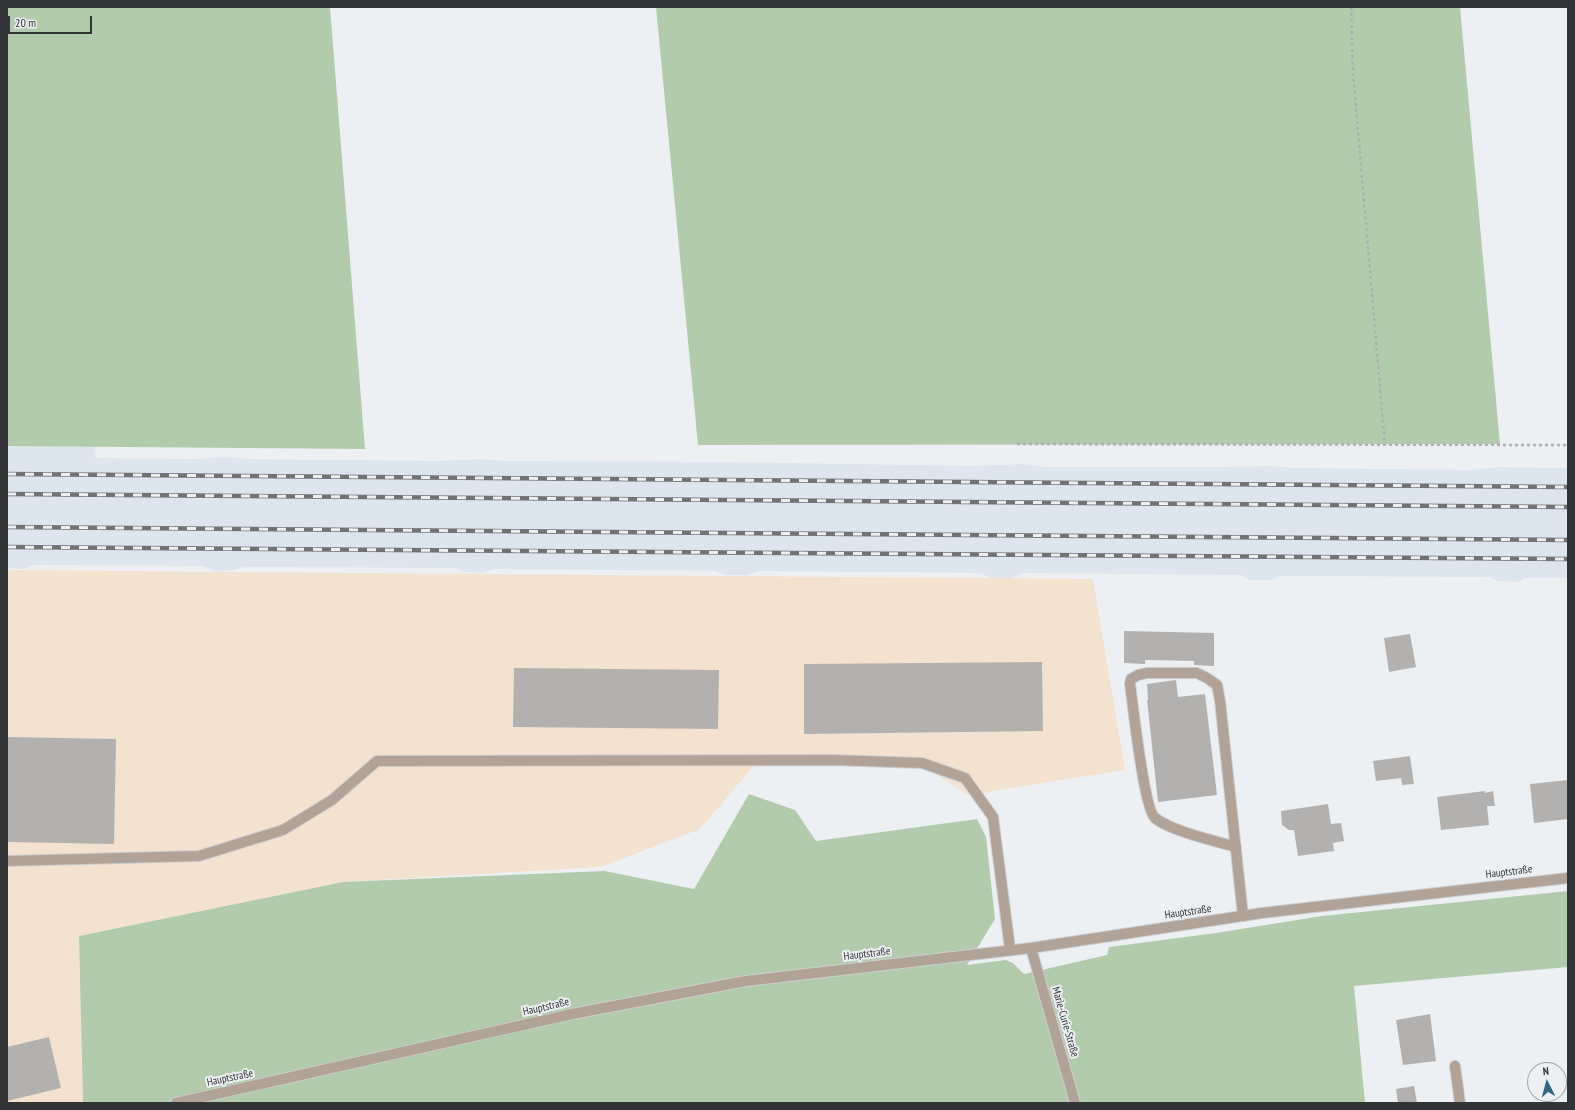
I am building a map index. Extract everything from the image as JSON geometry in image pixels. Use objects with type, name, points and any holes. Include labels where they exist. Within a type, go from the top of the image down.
[{"type":"street","points":[[1236,847],[1173,828],[1156,819],[1152,815],[1145,789],[1130,684],[1131,680],[1138,674],[1197,674],[1207,678],[1217,686],[1220,701],[1236,847],[1243,916]]},
{"type":"street","points":[[7,862],[199,856],[283,830],[332,800],[377,761],[832,760],[922,763],[965,778],[994,817],[1010,949]]},
{"type":"street","name":"Hauptstraße","points":[[176,1103],[572,1014],[746,981],[1010,949],[1031,948],[1243,916],[1568,878]]},
{"type":"street","name":"Marie-Curie-Straße","points":[[1031,948],[1075,1103]]},
{"type":"street","points":[[1455,1066],[1460,1103]]},
{"type":"path","points":[[1351,7],[1353,74],[1385,445]]},
{"type":"path","points":[[1017,444],[1568,445]]},
{"type":"shaded area","points":[[7,446],[96,446],[95,458],[193,459],[226,457],[247,459],[440,461],[480,459],[505,461],[728,462],[974,466],[1022,464],[1044,467],[1269,466],[1297,468],[1474,470],[1497,467],[1568,468],[1568,578],[1524,578],[1519,582],[1497,581],[1491,577],[1282,576],[1270,580],[1251,580],[1241,575],[1022,573],[1012,578],[991,578],[981,573],[757,571],[748,575],[725,575],[716,571],[493,569],[484,573],[464,572],[456,568],[244,567],[234,570],[215,571],[204,566],[35,565],[25,569],[7,568]]},
{"type":"shaded area","points":[[7,570],[1093,579],[1125,770],[968,795],[926,768],[809,762],[753,767],[700,829],[601,867],[343,882],[79,936],[83,1103],[7,1103]]},
{"type":"green space","points":[[7,7],[330,7],[365,449],[7,446]]},
{"type":"green space","points":[[656,7],[1460,7],[1500,444],[698,445]]},
{"type":"green space","points":[[749,794],[795,810],[816,841],[977,819],[986,837],[995,919],[967,965],[1006,960],[1013,963],[1024,974],[1107,955],[1109,947],[1216,933],[1322,916],[1568,891],[1568,967],[1354,986],[1365,1103],[83,1103],[79,936],[343,882],[605,871],[694,889]]},
{"type":"building","points":[[1124,631],[1214,633],[1214,666],[1194,665],[1194,661],[1145,660],[1145,664],[1124,663]]},
{"type":"building","points":[[1410,634],[1416,667],[1389,672],[1384,638]]},
{"type":"building","points":[[1042,662],[1043,731],[804,734],[804,664]]},
{"type":"building","points":[[514,668],[719,670],[718,729],[513,727]]},
{"type":"building","points":[[1176,680],[1178,697],[1205,694],[1217,795],[1158,802],[1147,700],[1147,684]]},
{"type":"building","points":[[7,737],[116,739],[114,844],[7,842]]},
{"type":"building","points":[[1410,756],[1414,784],[1402,785],[1401,778],[1376,781],[1373,761]]},
{"type":"building","points":[[1568,780],[1568,819],[1534,823],[1530,784]]},
{"type":"building","points":[[1485,791],[1485,793],[1493,791],[1495,806],[1487,806],[1489,825],[1441,830],[1437,797]]},
{"type":"building","points":[[1328,804],[1331,824],[1341,823],[1344,841],[1333,843],[1334,851],[1298,856],[1294,830],[1289,830],[1282,825],[1281,811]]},
{"type":"building","points":[[1430,1014],[1436,1061],[1403,1065],[1396,1020]]},
{"type":"building","points":[[49,1037],[61,1088],[7,1101],[7,1047]]},
{"type":"building","points":[[1414,1086],[1417,1103],[1398,1103],[1396,1089]]},
{"type":"railway","points":[[7,474],[1568,487]]},
{"type":"railway","points":[[7,494],[1568,507]]},
{"type":"railway","points":[[7,527],[1568,540]]},
{"type":"railway","points":[[7,547],[1568,559]]}]
